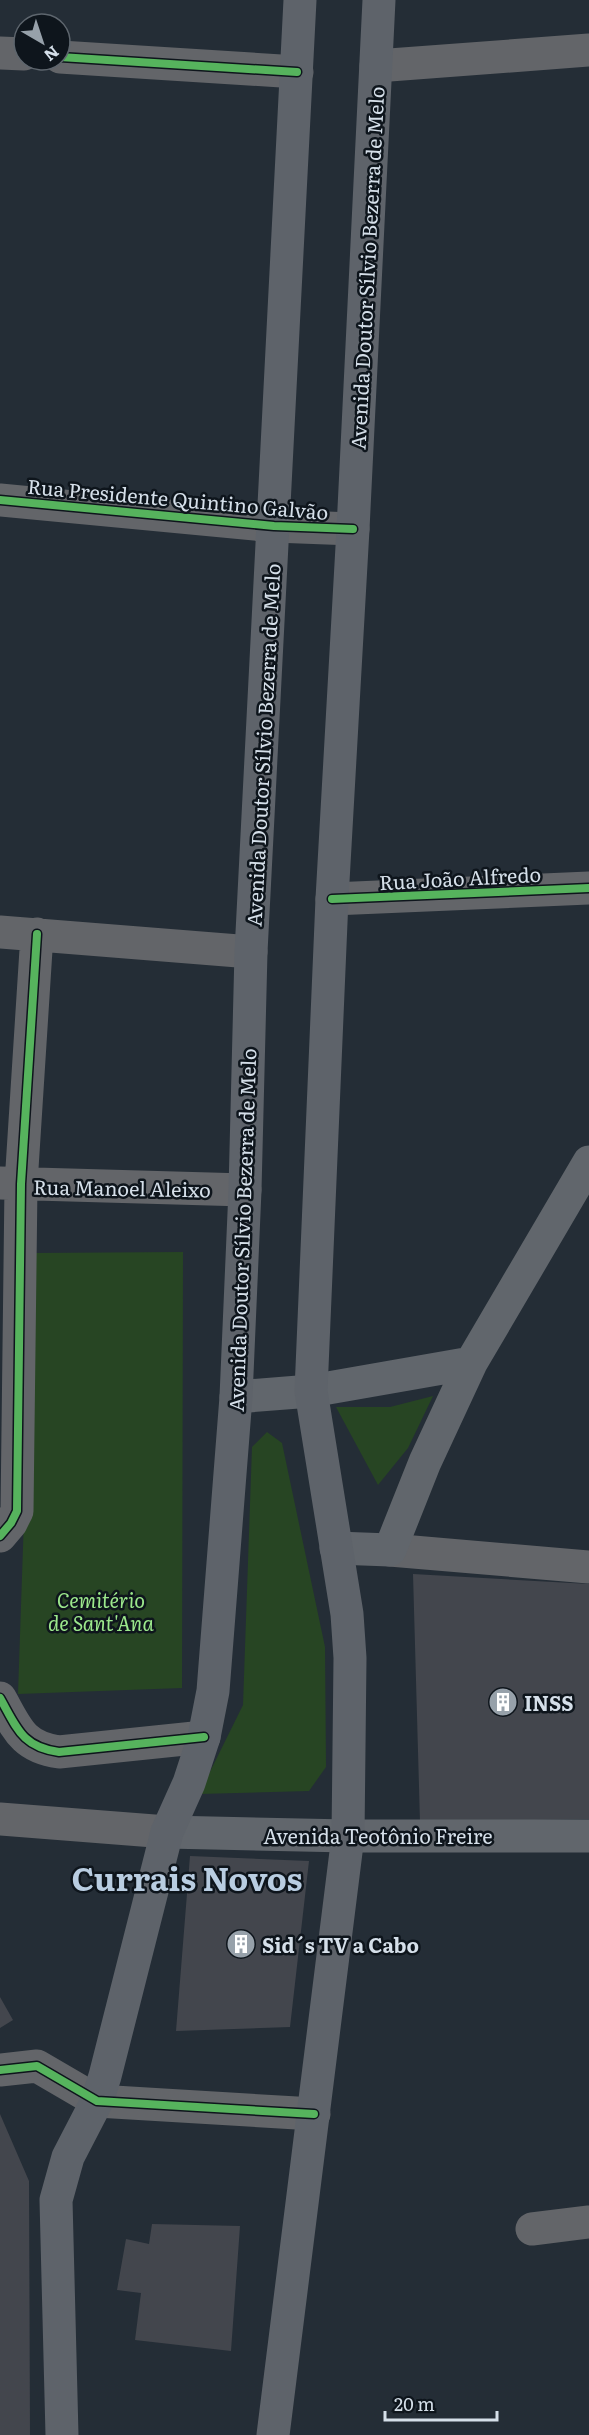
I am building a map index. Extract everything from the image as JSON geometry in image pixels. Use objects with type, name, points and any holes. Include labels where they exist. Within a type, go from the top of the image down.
[{"type":"highway","name":"Avenida Doutor Sílvio Bezerra de Melo","points":[[62,2435],[56,2200],[68,2157],[97,2101],[167,1832],[189,1783],[204,1737],[213,1691],[236,1397],[245,1190],[251,952],[300,0]]},
{"type":"highway","name":"Avenida Doutor Sílvio Bezerra de Melo","points":[[273,2435],[348,1836],[350,1658],[347,1614],[310,1391],[332,899],[379,0]]},
{"type":"main road","points":[[336,1548],[390,1550],[425,1462],[471,1363],[589,1162]]},
{"type":"main road","points":[[236,1397],[310,1391],[471,1363]]},
{"type":"main road","name":"Avenida Teotônio Freire","points":[[167,1832],[348,1836],[589,1836]]},
{"type":"street","points":[[376,66],[589,50]]},
{"type":"street","points":[[72,58],[297,72]]},
{"type":"street","name":"Rua Presidente Quintino Galvão","points":[[0,500],[274,526],[353,530]]},
{"type":"street","name":"Rua João Alfredo","points":[[332,899],[589,888]]},
{"type":"street","points":[[0,932],[251,952]]},
{"type":"street","points":[[0,1536],[17,1511],[10,1184],[36,934]]},
{"type":"street","name":"Rua Manoel Aleixo","points":[[10,1184],[245,1190]]},
{"type":"street","points":[[390,1550],[589,1567]]},
{"type":"street","points":[[0,1698],[22,1737],[35,1746],[59,1752],[204,1737]]},
{"type":"street","points":[[0,1819],[167,1832]]},
{"type":"street","points":[[0,2070],[37,2066],[97,2101],[314,2115]]},
{"type":"street","points":[[532,2229],[589,2222]]},
{"type":"green space","name":"Cemitério de Sant'Ana","points":[[183,1252],[182,1688],[18,1694],[33,1253]]},
{"type":"green space","points":[[433,1396],[408,1448],[378,1485],[336,1407],[390,1407]]},
{"type":"green space","points":[[267,1432],[282,1443],[325,1647],[326,1767],[309,1791],[199,1794],[243,1705],[252,1447]]},
{"type":"building","name":"INSS","points":[[413,1574],[589,1584],[589,1819],[420,1822]]},
{"type":"building","name":"Sid´s TV a Cabo","points":[[190,1856],[309,1861],[290,2027],[176,2031]]},
{"type":"building","points":[[0,1997],[13,2020],[0,2028]]},
{"type":"building","points":[[0,2114],[29,2181],[30,2435],[0,2435]]},
{"type":"building","points":[[152,2224],[240,2226],[231,2351],[135,2340],[141,2293],[117,2290],[126,2239],[149,2244]]},
{"type":"cycle path","points":[[72,58],[297,72]]},
{"type":"cycle path","points":[[0,500],[274,526],[353,529]]},
{"type":"cycle path","points":[[332,899],[589,888]]},
{"type":"cycle path","points":[[0,1536],[17,1511],[21,1184],[37,934]]},
{"type":"cycle path","points":[[0,1698],[16,1727],[29,1741],[37,1746],[59,1752],[204,1737]]},
{"type":"cycle path","points":[[0,2070],[37,2066],[97,2101],[314,2114]]},
{"type":"place","name":"INSS","points":[[503,1702]]},
{"type":"place","name":"Sid´s TV a Cabo","points":[[241,1944]]},
{"type":"district","name":"Currais Novos","points":[[187,1877]]}]
